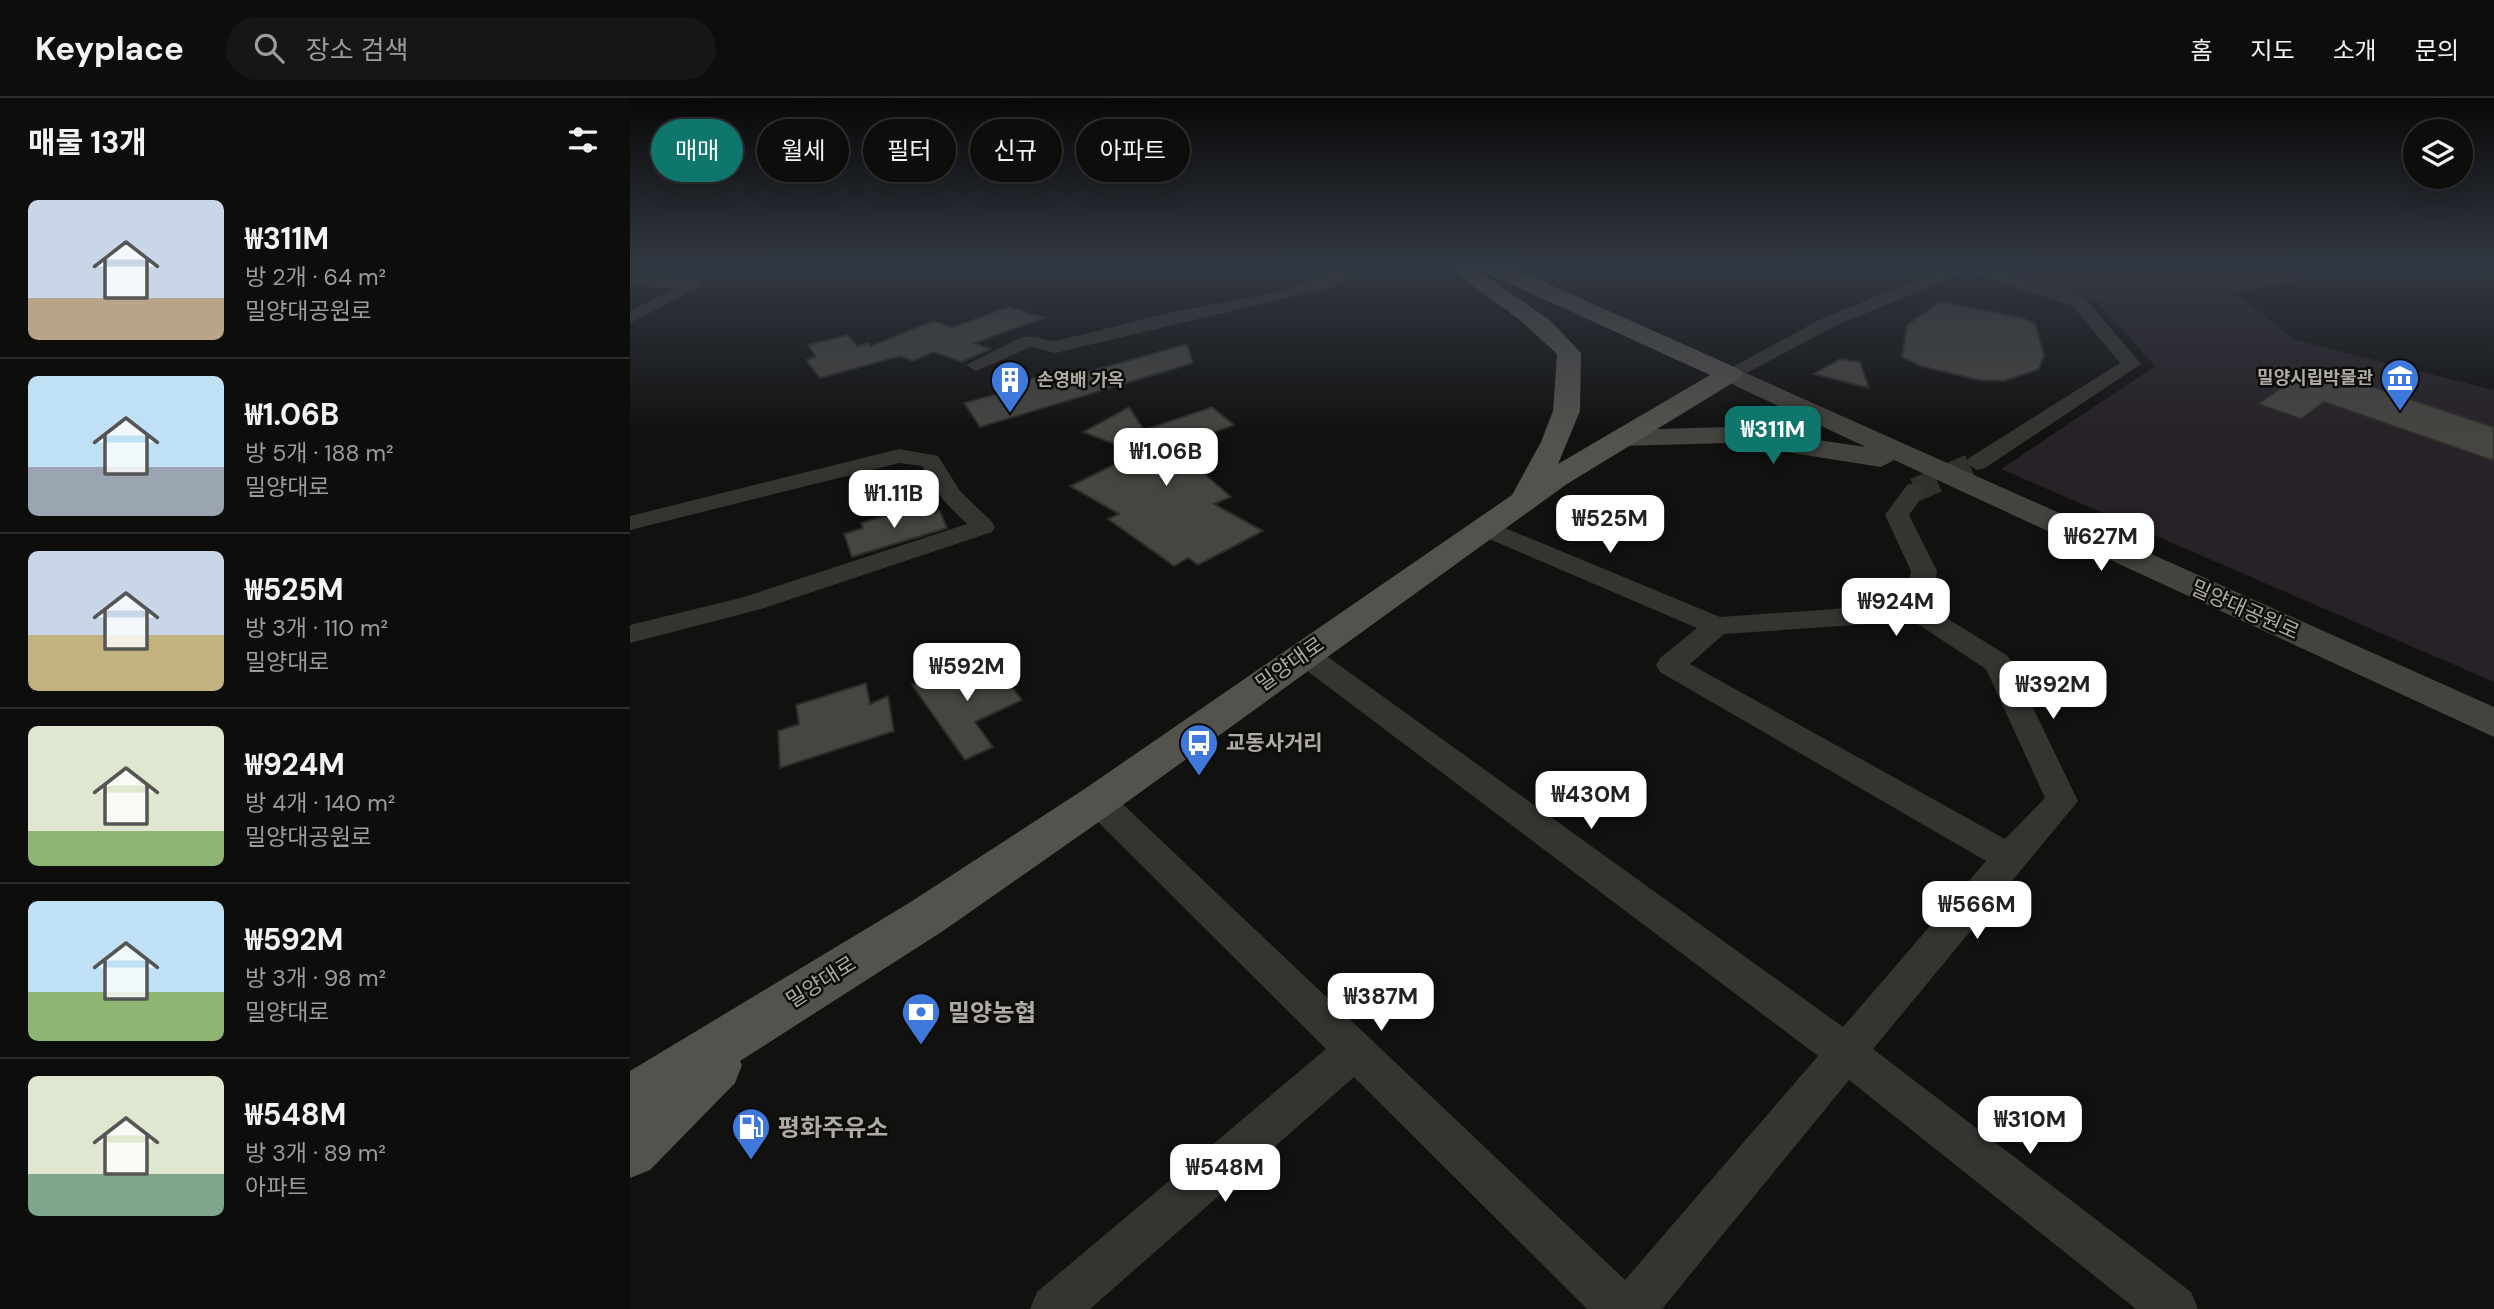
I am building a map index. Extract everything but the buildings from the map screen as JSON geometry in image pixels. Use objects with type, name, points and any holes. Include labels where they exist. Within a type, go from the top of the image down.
[{"type":"main road","points":[[1521,502],[1556,443],[1570,409],[1569,353],[1540,322]]},
{"type":"main road","points":[[1613,322],[1730,374]]},
{"type":"main road","name":"밀양대로","points":[[630,1101],[926,917],[1098,801],[1521,502],[1730,374]]},
{"type":"main road","name":"밀양대공원로","points":[[1730,374],[1921,477],[2494,723]]},
{"type":"main road","points":[[1622,439],[1729,436],[1921,477]]},
{"type":"main road","points":[[630,1150],[764,1018]]},
{"type":"street","points":[[976,365],[1029,341],[1055,347],[1155,322]]},
{"type":"street","points":[[1730,374],[1831,322]]},
{"type":"street","points":[[1977,463],[2131,364],[2095,322]]},
{"type":"street","points":[[630,523],[899,456],[930,461],[951,495],[983,527],[752,603],[630,634]]},
{"type":"street","points":[[1919,612],[1924,572],[1897,515],[1921,477]]},
{"type":"street","points":[[1484,528],[1717,625],[1919,612],[1998,663],[2062,801],[2009,858],[1631,1309]]},
{"type":"street","points":[[1717,625],[1670,665],[2009,858]]},
{"type":"street","points":[[1304,654],[1846,1053],[2174,1309]]},
{"type":"street","points":[[1098,801],[1621,1309]]},
{"type":"street","points":[[1054,1309],[1354,1050]]},
{"type":"shaded area","name":"밀양시립박물관","points":[[2115,322],[2272,322],[2296,340],[2494,390],[2494,682],[2001,469],[2155,366]]},
{"type":"tunnel","points":[[1915,490],[1977,463]]},
{"type":"place","name":"밀양시립박물관","points":[[2400,412]]},
{"type":"place","name":"손영배 가옥","points":[[1010,414]]},
{"type":"place","name":"교동사거리","points":[[1199,777]]},
{"type":"place","name":"밀양농협","points":[[921,1046]]},
{"type":"place","name":"평화주유소","points":[[751,1161]]}]
